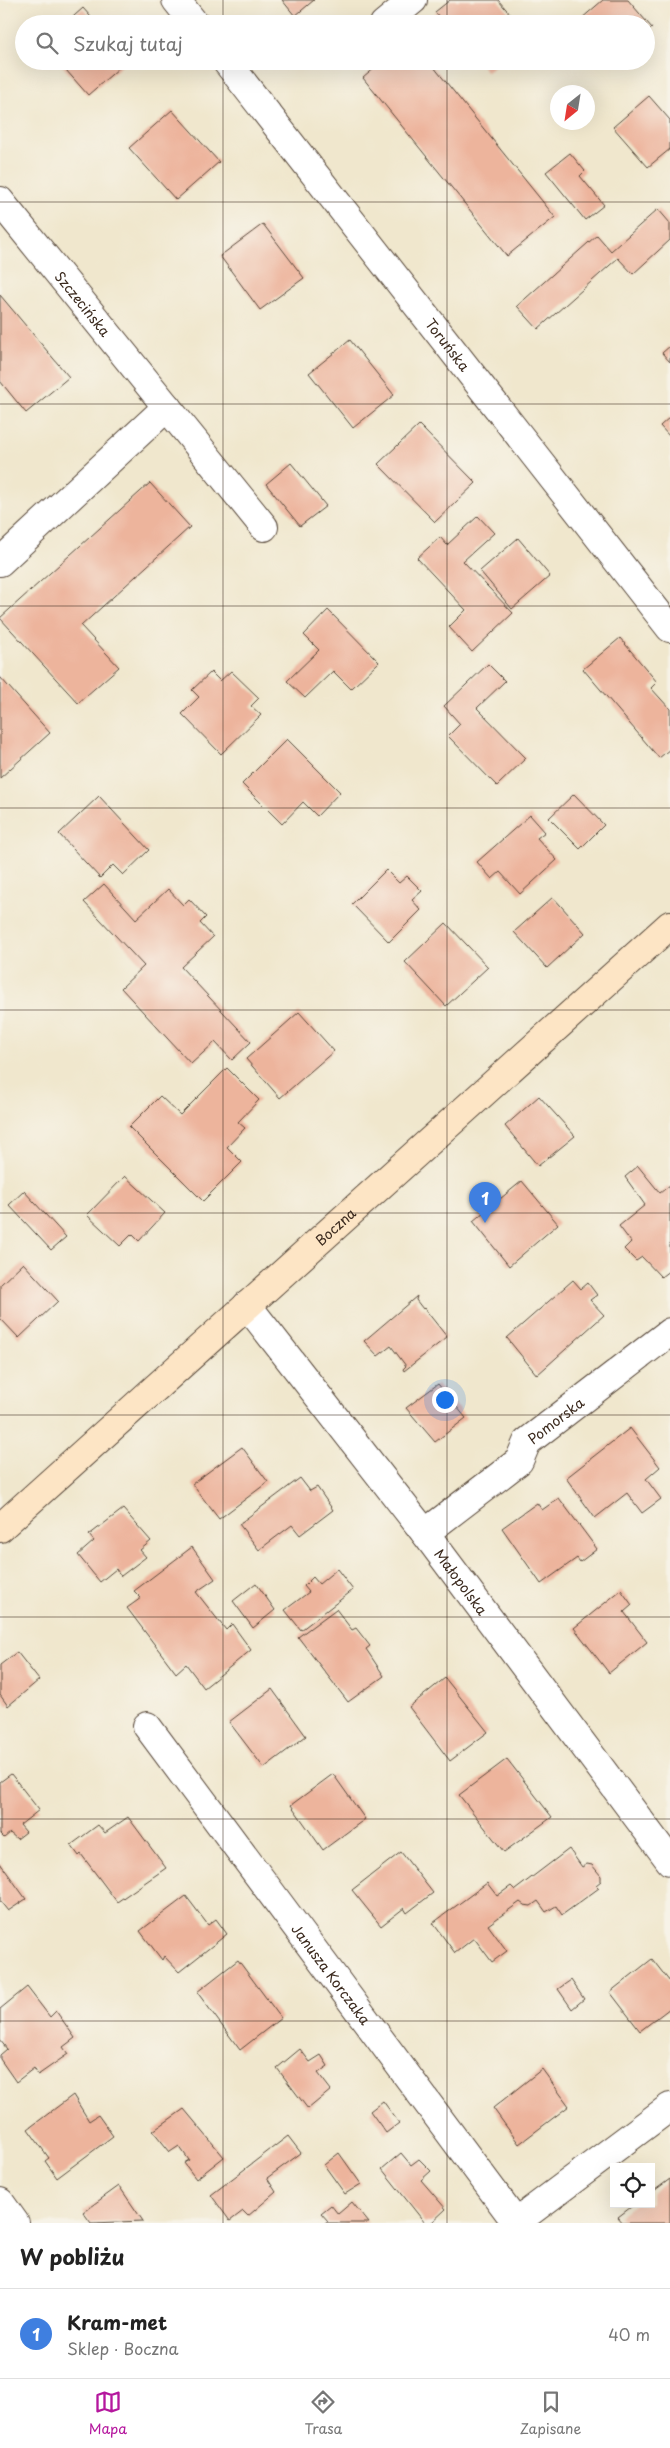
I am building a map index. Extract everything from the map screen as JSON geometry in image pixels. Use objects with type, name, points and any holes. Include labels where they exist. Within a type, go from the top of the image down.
[{"type":"street","points":[[176,0],[188,15]]},
{"type":"street","points":[[395,15],[413,0]]},
{"type":"street","name":"Toruńska","points":[[233,70],[670,628]]},
{"type":"street","name":"Szczecińska","points":[[0,200],[264,527]]},
{"type":"street","points":[[0,562],[167,407]]},
{"type":"street","name":"Boczna","points":[[0,1528],[670,925]]},
{"type":"street","name":"Małopolska","points":[[247,1305],[425,1533],[670,1861]]},
{"type":"street","name":"Pomorska","points":[[425,1533],[518,1461],[527,1442],[670,1332]]},
{"type":"street","name":"Janusza Korczaka","points":[[147,1726],[516,2223]]},
{"type":"street","points":[[516,2223],[670,2107]]},
{"type":"street","points":[[0,2202],[16,2223]]},
{"type":"building","points":[[282,0],[314,0],[296,15]]},
{"type":"building","points":[[450,0],[498,0],[511,15],[438,15],[435,12]]},
{"type":"building","points":[[603,0],[628,0],[641,15],[586,15]]},
{"type":"building","points":[[83,8],[89,15],[75,15]]},
{"type":"building","points":[[66,70],[117,70],[88,95]]},
{"type":"building","points":[[372,70],[436,70],[555,217],[507,256],[363,78]]},
{"type":"building","points":[[649,96],[670,120],[670,149],[648,167],[613,127]]},
{"type":"building","points":[[172,110],[219,162],[176,200],[129,148]]},
{"type":"building","points":[[570,153],[585,171],[580,176],[604,205],[585,220],[546,172]]},
{"type":"building","points":[[658,209],[670,223],[670,240],[633,274],[618,258],[538,329],[517,306],[597,235],[611,251]]},
{"type":"building","points":[[263,224],[304,278],[260,310],[220,256]]},
{"type":"building","points":[[0,295],[69,377],[26,413],[0,381]]},
{"type":"building","points":[[350,340],[394,395],[353,428],[309,373]]},
{"type":"building","points":[[670,346],[670,362],[662,353]]},
{"type":"building","points":[[670,417],[670,437],[660,426]]},
{"type":"building","points":[[419,425],[476,483],[435,522],[378,464]]},
{"type":"building","points":[[291,463],[326,506],[300,526],[266,484]]},
{"type":"building","points":[[150,483],[190,527],[81,626],[119,667],[78,703],[0,618]]},
{"type":"building","points":[[478,516],[494,533],[463,561],[513,613],[472,652],[449,627],[466,610],[417,558],[440,537],[447,545]]},
{"type":"building","points":[[518,538],[550,576],[512,609],[480,571]]},
{"type":"building","points":[[328,610],[379,662],[351,689],[333,671],[305,698],[287,681],[319,650],[304,635]]},
{"type":"building","points":[[620,638],[657,682],[651,688],[670,709],[670,749],[659,758],[583,669]]},
{"type":"building","points":[[488,664],[505,681],[477,708],[526,758],[497,786],[448,736],[460,724],[444,706]]},
{"type":"building","points":[[231,671],[259,698],[251,706],[261,715],[221,754],[182,714],[199,697],[192,690],[211,672],[220,681]]},
{"type":"building","points":[[0,677],[50,733],[0,778]]},
{"type":"building","points":[[287,739],[340,792],[317,816],[303,802],[282,824],[242,784]]},
{"type":"building","points":[[574,794],[604,825],[580,849],[549,818]]},
{"type":"building","points":[[99,796],[149,850],[123,875],[113,865],[100,878],[59,834]]},
{"type":"building","points":[[530,815],[545,832],[537,838],[557,860],[520,894],[500,872],[492,879],[477,862]]},
{"type":"building","points":[[386,870],[399,883],[407,876],[422,891],[412,900],[421,910],[389,942],[352,904]]},
{"type":"building","points":[[104,884],[136,919],[168,889],[183,905],[189,899],[206,917],[200,923],[213,937],[181,967],[251,1042],[232,1060],[215,1042],[191,1064],[121,988],[144,966],[84,902]]},
{"type":"building","points":[[553,897],[585,933],[547,968],[514,932]]},
{"type":"building","points":[[446,923],[488,967],[446,1006],[405,962]]},
{"type":"building","points":[[299,1012],[334,1051],[280,1098],[246,1059]]},
{"type":"building","points":[[227,1068],[259,1100],[238,1122],[245,1128],[227,1147],[242,1162],[203,1201],[129,1127],[160,1096],[180,1115]]},
{"type":"building","points":[[539,1096],[575,1136],[538,1166],[505,1126]]},
{"type":"building","points":[[638,1166],[660,1193],[670,1185],[670,1270],[661,1277],[642,1257],[636,1261],[624,1249],[631,1242],[619,1226],[645,1205],[625,1177]]},
{"type":"building","points":[[125,1176],[165,1213],[139,1241],[132,1234],[120,1246],[87,1215]]},
{"type":"building","points":[[522,1181],[558,1224],[509,1266],[473,1221]]},
{"type":"building","points":[[24,1191],[66,1237],[51,1250],[9,1205]]},
{"type":"building","points":[[23,1263],[58,1301],[19,1338],[0,1318],[0,1285]]},
{"type":"building","points":[[573,1280],[581,1289],[588,1283],[597,1295],[590,1300],[604,1315],[537,1375],[507,1338]]},
{"type":"building","points":[[417,1296],[416,1300],[447,1337],[404,1371],[403,1369],[406,1366],[391,1346],[378,1356],[364,1341]]},
{"type":"building","points":[[438,1384],[466,1418],[435,1442],[406,1408]]},
{"type":"building","points":[[630,1428],[660,1467],[646,1479],[661,1499],[642,1513],[627,1493],[595,1518],[566,1478]]},
{"type":"building","points":[[242,1447],[268,1482],[219,1519],[192,1484]]},
{"type":"building","points":[[300,1478],[310,1491],[317,1487],[333,1510],[300,1535],[292,1525],[259,1550],[239,1524]]},
{"type":"building","points":[[559,1498],[597,1549],[580,1562],[577,1558],[541,1584],[502,1528],[537,1503],[542,1510]]},
{"type":"building","points":[[123,1509],[151,1541],[140,1550],[146,1557],[121,1576],[116,1569],[100,1582],[78,1555],[94,1541],[89,1535]]},
{"type":"building","points":[[192,1547],[215,1579],[196,1592],[226,1630],[232,1624],[251,1650],[204,1688],[186,1664],[176,1673],[127,1608],[141,1598],[134,1591]]},
{"type":"building","points":[[337,1569],[353,1590],[301,1630],[285,1610],[309,1592],[304,1586],[313,1577],[319,1584]]},
{"type":"building","points":[[256,1583],[275,1610],[253,1628],[233,1601]]},
{"type":"building","points":[[621,1590],[632,1605],[624,1612],[647,1642],[609,1673],[574,1628]]},
{"type":"building","points":[[336,1609],[352,1630],[356,1628],[370,1646],[366,1649],[384,1676],[348,1702],[298,1637]]},
{"type":"building","points":[[17,1652],[39,1680],[8,1706],[0,1695],[0,1665]]},
{"type":"building","points":[[445,1678],[488,1732],[450,1761],[409,1707]]},
{"type":"building","points":[[272,1689],[306,1736],[264,1768],[229,1722]]},
{"type":"building","points":[[507,1759],[552,1817],[504,1852],[459,1795]]},
{"type":"building","points":[[11,1774],[39,1810],[20,1825],[26,1832],[17,1839],[10,1833],[4,1838],[0,1834],[0,1782]]},
{"type":"building","points":[[333,1774],[365,1819],[323,1850],[291,1805]]},
{"type":"building","points":[[128,1817],[166,1868],[117,1902],[81,1854],[79,1856],[71,1845],[98,1825],[105,1833]]},
{"type":"building","points":[[569,1849],[582,1867],[587,1864],[592,1865],[601,1876],[601,1881],[596,1885],[599,1888],[562,1915],[556,1906],[546,1912],[538,1901],[531,1906],[520,1902],[488,1925],[507,1951],[492,1962],[474,1938],[455,1953],[433,1923],[487,1883],[497,1896],[511,1886],[515,1890]]},
{"type":"building","points":[[401,1852],[433,1893],[407,1913],[404,1908],[381,1926],[352,1890]]},
{"type":"building","points":[[0,1863],[26,1899],[8,1911],[0,1901]]},
{"type":"building","points":[[186,1896],[208,1925],[216,1919],[227,1934],[179,1972],[164,1956],[162,1960],[140,1931]]},
{"type":"building","points":[[652,1959],[670,1982],[670,2008],[640,2031],[610,1992]]},
{"type":"building","points":[[238,1960],[281,2018],[240,2050],[197,1992]]},
{"type":"building","points":[[571,1980],[584,1999],[572,2009],[558,1989]]},
{"type":"building","points":[[27,1987],[50,2017],[56,2011],[75,2038],[63,2047],[68,2054],[38,2075],[34,2068],[16,2082],[0,2059],[0,2055],[7,2049],[0,2040],[0,2009]]},
{"type":"building","points":[[300,2049],[310,2062],[321,2055],[328,2066],[318,2073],[331,2090],[308,2109],[277,2068]]},
{"type":"building","points":[[542,2069],[569,2106],[519,2144],[493,2108]]},
{"type":"building","points":[[73,2095],[89,2121],[98,2115],[113,2136],[57,2178],[45,2161],[49,2158],[28,2129]]},
{"type":"building","points":[[383,2101],[399,2123],[386,2133],[370,2111]]},
{"type":"building","points":[[184,2109],[224,2157],[196,2179],[184,2163],[189,2160],[179,2146],[170,2152],[153,2131]]},
{"type":"building","points":[[288,2136],[301,2153],[267,2178],[276,2192],[248,2216],[243,2211],[230,2221],[211,2195]]},
{"type":"building","points":[[339,2153],[361,2184],[345,2194],[324,2165]]},
{"type":"building","points":[[401,2153],[411,2165],[419,2159],[431,2171],[421,2180],[446,2209],[431,2223],[425,2223],[382,2169]]},
{"type":"building","points":[[670,2179],[670,2223],[623,2223],[618,2217],[630,2208],[655,2208],[655,2190]]},
{"type":"building","points":[[119,2186],[143,2221],[91,2223],[83,2212]]},
{"type":"building","points":[[352,2202],[369,2223],[325,2223],[328,2221],[321,2213],[331,2205],[338,2214]]},
{"type":"place","name":"Kram-met","points":[[485,1223]]}]
